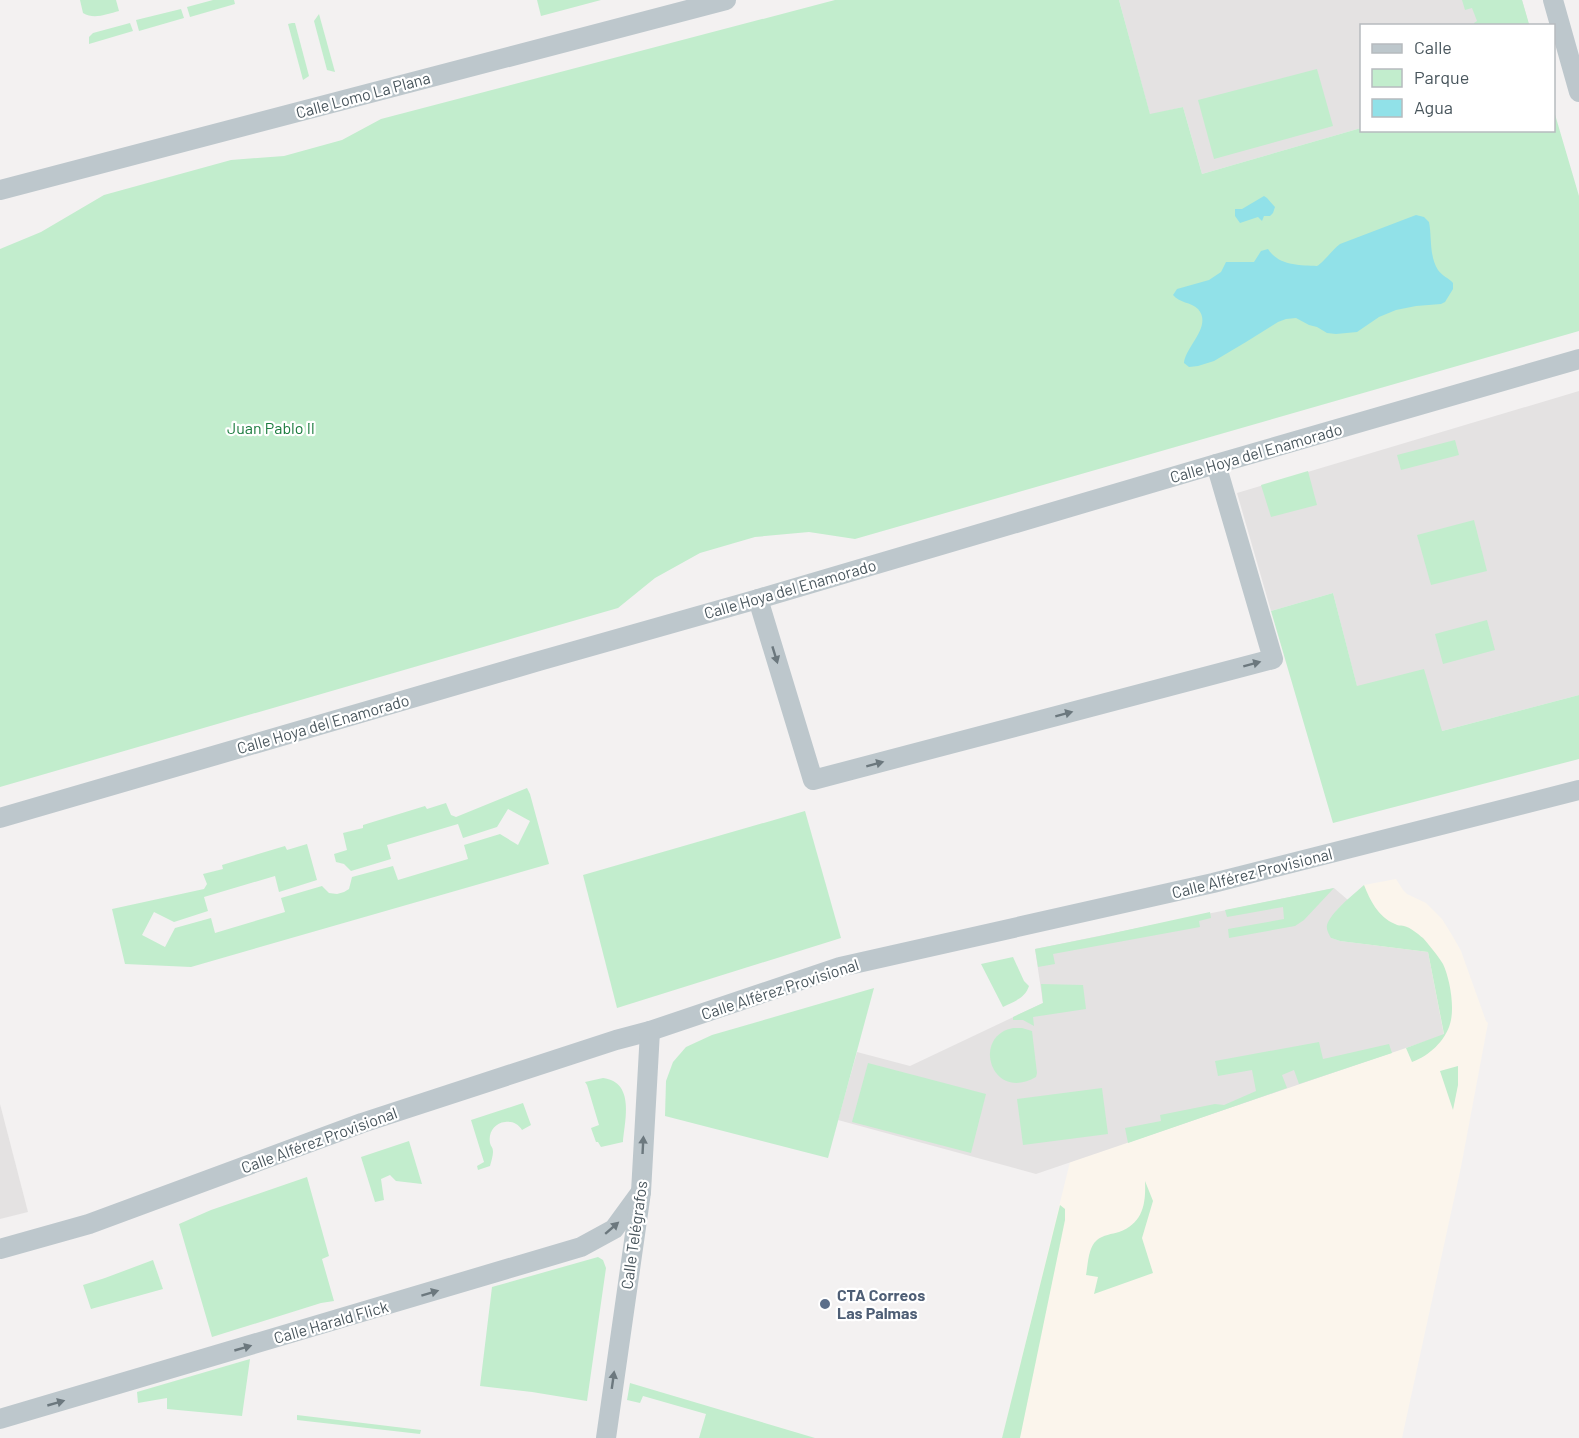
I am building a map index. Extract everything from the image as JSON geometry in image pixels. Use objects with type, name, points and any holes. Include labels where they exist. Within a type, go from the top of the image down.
[{"type":"street","name":"Calle Lomo La Plana","points":[[0,190],[726,0]]},
{"type":"street","points":[[1554,0],[1579,92]]},
{"type":"street","name":"Calle Hoya del Enamorado","points":[[0,818],[1579,359]]},
{"type":"street","points":[[758,599],[813,780],[1273,658],[1216,464]]},
{"type":"street","name":"Calle Alférez Provisional","points":[[0,1249],[89,1224],[363,1123],[840,967],[1213,883],[1579,790]]},
{"type":"street","name":"Calle Telégrafos","points":[[606,1438],[641,1192],[650,1031]]},
{"type":"street","name":"Calle Harald Flick","points":[[0,1419],[582,1247],[614,1229],[641,1192]]},
{"type":"shaded area","points":[[1119,0],[1522,0],[1529,24],[1360,24],[1360,128],[1202,174],[1183,107],[1150,115]]},
{"type":"shaded area","points":[[1579,391],[1579,695],[1373,749],[1333,593],[1271,611],[1237,493]]},
{"type":"shaded area","points":[[1396,879],[1407,894],[1426,903],[1442,919],[1461,951],[1488,1023],[1461,1167],[1402,1438],[1002,1438],[1070,1162],[1444,1035],[1336,911],[1364,885]]},
{"type":"shaded area","points":[[1334,888],[1348,900],[1336,911],[1331,938],[1428,952],[1444,1035],[1036,1174],[838,1120],[857,1052],[910,1066],[1043,1003],[1035,949]]},
{"type":"shaded area","points":[[0,1104],[28,1212],[0,1219]]},
{"type":"green space","points":[[80,0],[116,0],[119,11],[101,16],[87,15],[83,13]]},
{"type":"green space","points":[[213,0],[234,0],[235,4],[190,17],[187,7]]},
{"type":"green space","points":[[537,0],[601,0],[541,16]]},
{"type":"green space","name":"Juan Pablo II","points":[[835,0],[1119,0],[1150,114],[1183,107],[1202,174],[1360,128],[1360,132],[1555,132],[1555,114],[1579,196],[1579,331],[855,539],[809,532],[755,537],[700,553],[655,578],[618,608],[0,787],[0,249],[41,232],[104,195],[231,160],[284,156],[342,140],[381,119]]},
{"type":"green space","points":[[1462,0],[1522,0],[1529,24],[1474,24],[1477,21],[1472,8],[1465,10]]},
{"type":"green space","points":[[181,9],[184,18],[139,31],[136,20]]},
{"type":"green space","points":[[319,14],[335,72],[327,70],[314,21]]},
{"type":"green space","points":[[130,23],[133,31],[89,44],[89,37],[93,33]]},
{"type":"green space","points":[[295,23],[309,76],[303,80],[288,24]]},
{"type":"green space","points":[[1317,69],[1333,126],[1214,159],[1198,100]]},
{"type":"green space","points":[[1455,440],[1459,455],[1401,470],[1397,455]]},
{"type":"green space","points":[[1308,471],[1317,505],[1271,517],[1261,485]]},
{"type":"green space","points":[[1474,520],[1487,571],[1431,585],[1417,535]]},
{"type":"green space","points":[[1333,593],[1357,686],[1424,669],[1442,731],[1579,695],[1579,759],[1333,823],[1271,611]]},
{"type":"green space","points":[[1487,620],[1495,650],[1443,664],[1435,634]]},
{"type":"green space","points":[[527,788],[549,864],[191,967],[125,964],[112,909],[204,889],[207,884],[203,874],[223,869],[222,865],[285,846],[287,850],[307,844],[317,880],[279,892],[275,876],[204,897],[208,911],[174,922],[154,912],[142,935],[165,947],[175,928],[211,918],[215,933],[285,912],[281,898],[322,886],[329,893],[344,892],[349,889],[352,877],[393,866],[398,880],[468,859],[464,845],[500,834],[518,845],[530,821],[508,809],[497,827],[463,838],[458,824],[387,845],[391,859],[351,871],[344,864],[336,862],[334,854],[347,850],[343,833],[425,806],[427,809],[446,803],[451,815],[456,817]]},
{"type":"green space","points":[[805,811],[841,938],[617,1008],[583,875]]},
{"type":"green space","points":[[1364,885],[1379,913],[1396,925],[1409,928],[1423,938],[1441,961],[1448,977],[1452,1010],[1448,1030],[1435,1047],[1412,1062],[1406,1048],[1444,1034],[1428,952],[1340,941],[1331,938],[1327,930],[1329,920],[1333,915]]},
{"type":"green space","points":[[1334,888],[1304,920],[1295,926],[1229,938],[1228,929],[1284,919],[1283,907],[1227,917],[1225,910]]},
{"type":"green space","points":[[1210,912],[1211,918],[1199,921],[1200,927],[1053,954],[1055,964],[1038,967],[1035,949]]},
{"type":"green space","points":[[1013,957],[1024,981],[1029,986],[1022,996],[1003,1007],[981,964]]},
{"type":"green space","points":[[1041,984],[1083,985],[1086,1009],[1033,1017],[1034,1026],[1023,1020],[1013,1020],[1013,1017],[1043,1003]]},
{"type":"green space","points":[[874,988],[828,1158],[665,1116],[666,1081],[673,1062],[686,1047],[712,1035]]},
{"type":"green space","points":[[1013,1028],[1032,1031],[1037,1073],[1036,1077],[1020,1083],[1008,1081],[998,1075],[992,1065],[990,1054],[993,1043],[1000,1033]]},
{"type":"green space","points":[[1319,1042],[1323,1059],[1389,1044],[1392,1053],[1299,1084],[1294,1070],[1282,1075],[1287,1088],[1128,1143],[1125,1128],[1161,1121],[1160,1115],[1215,1104],[1224,1105],[1256,1091],[1252,1070],[1218,1076],[1215,1061]]},
{"type":"green space","points":[[868,1063],[986,1094],[971,1153],[852,1122]]},
{"type":"green space","points":[[1458,1066],[1458,1085],[1453,1110],[1440,1071]]},
{"type":"green space","points":[[603,1078],[613,1081],[620,1087],[624,1094],[626,1113],[623,1142],[601,1147],[596,1142],[591,1128],[599,1125],[585,1082]]},
{"type":"green space","points":[[1102,1088],[1108,1134],[1023,1145],[1017,1099]]},
{"type":"green space","points":[[523,1103],[531,1125],[522,1130],[510,1122],[495,1126],[490,1135],[493,1152],[490,1166],[478,1170],[477,1166],[484,1162],[471,1120]]},
{"type":"green space","points":[[409,1141],[422,1184],[396,1181],[390,1175],[381,1179],[384,1200],[375,1202],[361,1157]]},
{"type":"green space","points":[[307,1177],[329,1256],[322,1259],[334,1301],[212,1337],[179,1224],[211,1210]]},
{"type":"green space","points":[[1145,1181],[1153,1201],[1142,1238],[1153,1273],[1094,1294],[1098,1277],[1086,1275],[1092,1247],[1099,1238],[1127,1228],[1138,1218],[1144,1205]]},
{"type":"green space","points":[[1060,1205],[1065,1209],[1065,1220],[1020,1438],[1002,1438]]},
{"type":"green space","points":[[598,1257],[603,1260],[606,1268],[587,1401],[480,1386],[492,1287]]},
{"type":"green space","points":[[153,1260],[163,1289],[91,1309],[83,1285]]},
{"type":"green space","points":[[250,1359],[242,1416],[167,1409],[167,1398],[138,1403],[137,1392]]},
{"type":"green space","points":[[630,1383],[815,1438],[699,1438],[706,1414],[643,1396],[640,1403],[627,1400]]},
{"type":"green space","points":[[297,1415],[421,1430],[420,1434],[297,1420]]},
{"type":"water","points":[[1264,196],[1275,207],[1273,213],[1270,216],[1264,216],[1262,221],[1258,217],[1240,223],[1235,216],[1235,209],[1242,209]]},
{"type":"water","points":[[1416,215],[1424,217],[1429,222],[1435,265],[1453,283],[1453,289],[1445,302],[1396,310],[1379,317],[1357,332],[1327,333],[1296,318],[1286,319],[1214,361],[1189,367],[1184,363],[1200,329],[1202,316],[1198,309],[1178,300],[1173,295],[1177,289],[1209,280],[1221,272],[1226,262],[1254,262],[1261,251],[1268,249],[1284,262],[1317,266],[1340,244]]},
{"type":"place","name":"CTA Correos Las Palmas","points":[[825,1304]]}]
